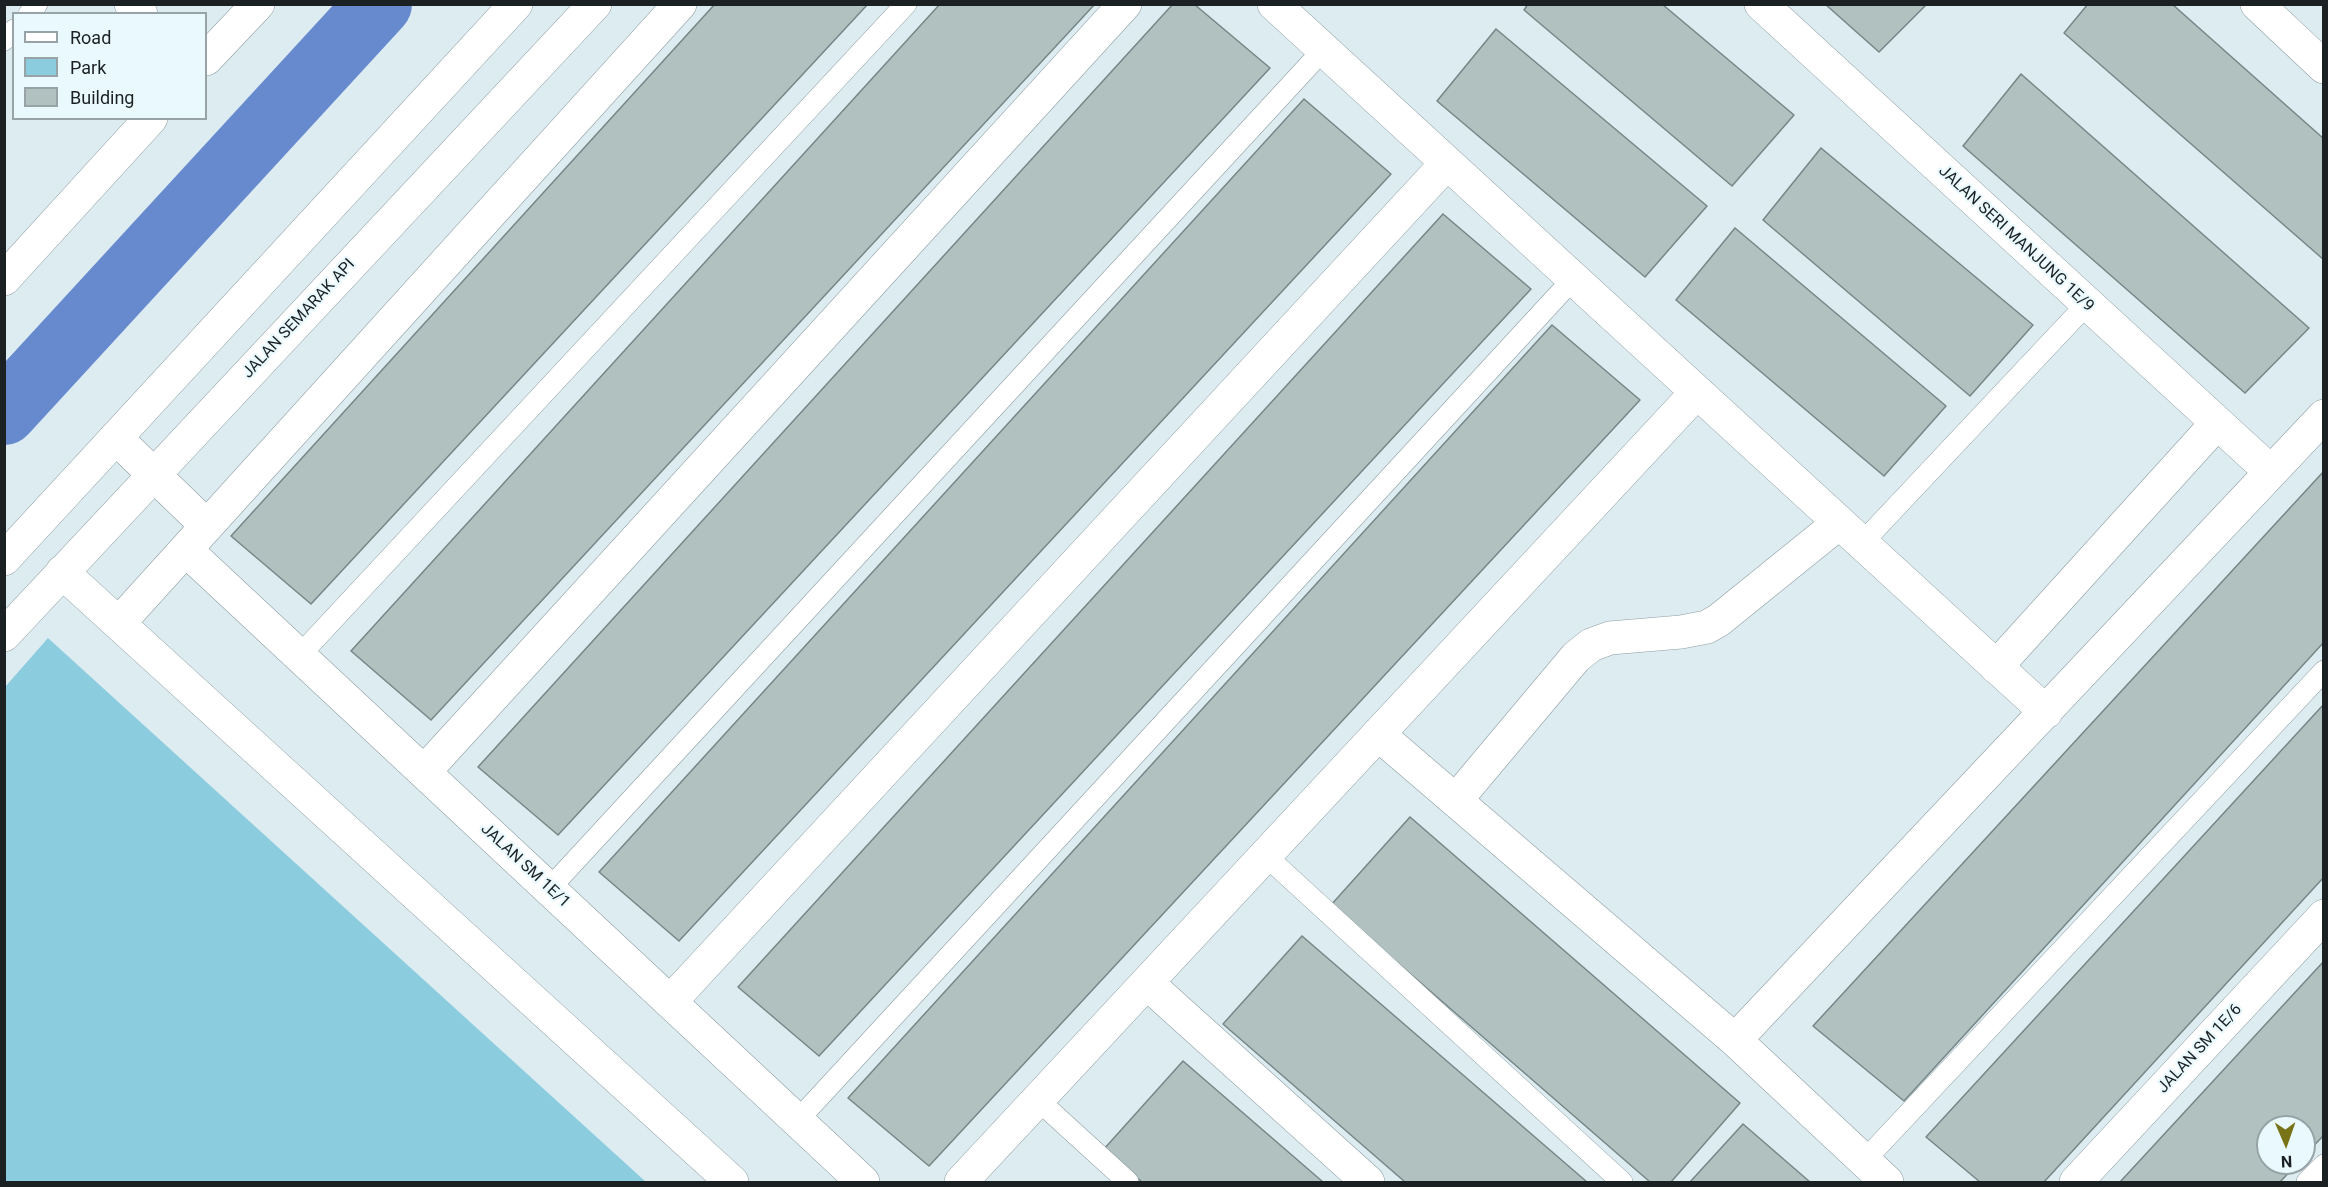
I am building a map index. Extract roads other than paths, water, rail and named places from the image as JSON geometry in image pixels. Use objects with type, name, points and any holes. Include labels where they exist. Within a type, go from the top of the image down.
[{"type":"street","points":[[207,58],[258,4]]},
{"type":"street","points":[[4,559],[516,4]]},
{"type":"street","name":"JALAN SEMARAK API","points":[[4,635],[595,4]]},
{"type":"street","points":[[119,623],[680,4]]},
{"type":"street","points":[[424,772],[1125,4]]},
{"type":"street","points":[[1275,4],[2046,712]]},
{"type":"street","name":"JALAN SERI MANJUNG 1E/9","points":[[1761,4],[2271,472]]},
{"type":"street","points":[[2257,4],[2324,67]]},
{"type":"street","points":[[4,279],[149,120]]},
{"type":"street","points":[[670,1002],[1447,163]]},
{"type":"street","points":[[961,1182],[1697,392]]},
{"type":"street","points":[[1735,1040],[2324,416]]},
{"type":"street","points":[[1996,667],[2217,423]]},
{"type":"street","name":"JALAN SM 1E/1","points":[[116,438],[153,475],[196,538],[299,656],[863,1182]]},
{"type":"street","points":[[1456,800],[1576,657],[1591,645],[1610,638],[1681,632],[1707,627],[1851,533]]},
{"type":"street","points":[[62,572],[732,1182]]},
{"type":"street","points":[[1378,734],[1735,1040],[1875,1172]]},
{"type":"street","name":"JALAN SM 1E/6","points":[[2076,1182],[2324,916]]},
{"type":"street","points":[[1147,983],[1368,1182]]},
{"type":"lane","points":[[299,656],[906,4]]},
{"type":"lane","points":[[549,889],[1324,49]]},
{"type":"lane","points":[[797,1121],[1573,279]]},
{"type":"lane","points":[[1851,533],[2087,304]]},
{"type":"lane","points":[[1875,1172],[2324,671]]},
{"type":"lane","points":[[1266,856],[1622,1182]]},
{"type":"lane","points":[[1038,1100],[1128,1182]]},
{"type":"lane","points":[[2307,1182],[2324,1165]]},
{"type":"waterway","points":[[4,412],[379,4]]}]
